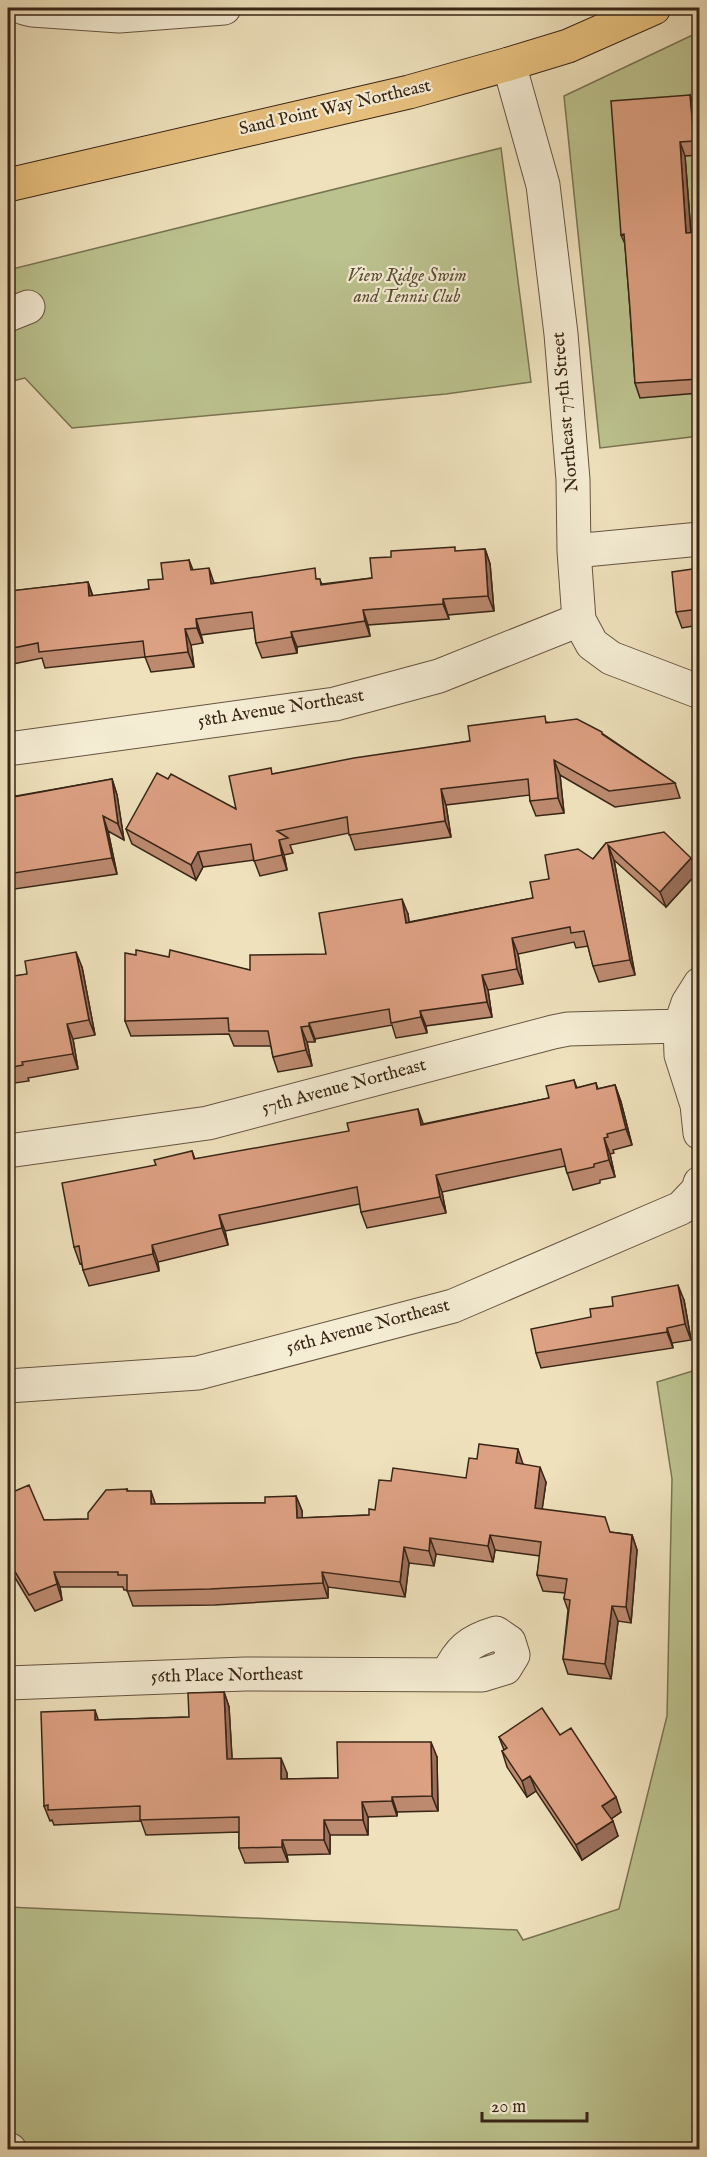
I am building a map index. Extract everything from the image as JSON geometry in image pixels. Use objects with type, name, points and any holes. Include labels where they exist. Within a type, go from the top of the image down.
[{"type":"main road","name":"Sand Point Way Northeast","points":[[8,185],[409,92],[568,46],[654,8]]},
{"type":"street","points":[[24,8],[119,16],[224,8]]},
{"type":"street","name":"Northeast 77th Street","points":[[509,64],[543,185],[561,334],[573,480],[574,551],[579,620],[592,644],[611,658],[699,692]]},
{"type":"street","points":[[574,551],[699,539]]},
{"type":"street","name":"58th Avenue Northeast","points":[[8,749],[335,704],[439,676],[579,620]]},
{"type":"street","points":[[699,984],[688,1003],[680,1026],[681,1055],[697,1105],[699,1133]]},
{"type":"street","name":"57th Avenue Northeast","points":[[8,1151],[208,1122],[568,1029],[680,1026]]},
{"type":"street","name":"56th Avenue Northeast","points":[[8,1386],[198,1372],[453,1306],[681,1208],[698,1190],[699,1183]]},
{"type":"street","name":"56th Place Northeast","points":[[8,1683],[245,1674],[447,1675]]},
{"type":"green space","points":[[699,32],[699,436],[600,448],[564,96]]},
{"type":"green space","name":"View Ridge Swim and Tennis Club","points":[[501,148],[531,382],[446,394],[72,428],[25,378],[8,382],[8,270]]},
{"type":"green space","points":[[699,1369],[699,2149],[8,2150],[8,1907],[517,1930],[523,1940],[619,1909],[667,1716],[672,1479],[657,1382]]},
{"type":"building","points":[[690,95],[694,141],[680,142],[686,233],[699,232],[699,379],[635,383],[611,101]]},
{"type":"building","points":[[455,547],[455,551],[485,549],[488,596],[443,599],[443,604],[363,610],[365,621],[291,632],[292,637],[256,643],[252,612],[196,619],[197,628],[185,629],[188,652],[145,657],[143,641],[39,652],[38,643],[8,649],[8,578],[10,591],[88,582],[89,596],[149,589],[148,580],[163,579],[161,563],[189,560],[191,570],[209,568],[211,584],[315,568],[316,579],[320,579],[321,585],[372,578],[370,558],[391,557],[391,551]]},
{"type":"building","points":[[699,568],[699,609],[676,612],[672,572]]},
{"type":"building","points":[[545,716],[546,723],[577,719],[602,732],[675,783],[609,791],[554,760],[558,798],[530,801],[528,779],[441,789],[445,821],[349,835],[347,817],[277,831],[288,838],[279,840],[282,855],[254,861],[251,844],[198,852],[191,865],[126,829],[157,773],[168,779],[171,774],[236,809],[229,776],[271,768],[272,774],[354,758],[470,741],[468,726]]},
{"type":"building","points":[[112,779],[118,824],[103,816],[112,858],[8,874],[8,788],[12,787],[14,797]]},
{"type":"building","points":[[664,832],[691,858],[660,892],[608,845],[630,960],[593,966],[584,931],[571,933],[570,927],[512,938],[517,969],[482,975],[487,1002],[420,1011],[421,1017],[391,1023],[389,1009],[309,1023],[309,1026],[301,1027],[306,1050],[273,1057],[268,1031],[229,1031],[228,1018],[125,1021],[125,953],[136,955],[136,950],[169,957],[170,950],[250,970],[250,955],[326,954],[319,913],[402,899],[406,923],[533,898],[530,882],[549,879],[545,855],[578,849],[593,859],[606,843]]},
{"type":"building","points":[[76,952],[89,1020],[67,1024],[73,1054],[22,1062],[23,1065],[8,1068],[8,977],[27,974],[25,961]]},
{"type":"building","points":[[574,1080],[576,1088],[596,1083],[597,1089],[615,1085],[626,1129],[607,1134],[608,1137],[604,1138],[609,1160],[594,1164],[594,1167],[567,1173],[561,1149],[436,1175],[440,1197],[361,1212],[357,1187],[219,1215],[222,1228],[152,1245],[153,1254],[83,1270],[79,1246],[74,1247],[62,1183],[156,1165],[154,1160],[192,1151],[194,1159],[349,1131],[347,1123],[418,1109],[421,1125],[549,1098],[546,1086]]},
{"type":"building","points":[[678,1285],[685,1324],[667,1328],[667,1332],[536,1353],[531,1329],[591,1317],[590,1309],[613,1306],[612,1297]]},
{"type":"building","points":[[479,1444],[518,1449],[516,1463],[540,1467],[535,1508],[605,1517],[610,1532],[632,1535],[626,1607],[612,1606],[605,1664],[563,1659],[570,1600],[564,1599],[567,1579],[537,1575],[541,1542],[490,1535],[488,1546],[430,1538],[429,1551],[404,1547],[400,1582],[322,1572],[323,1583],[210,1589],[127,1591],[127,1575],[118,1575],[118,1572],[54,1572],[57,1584],[29,1595],[8,1560],[8,1494],[29,1485],[44,1520],[88,1519],[88,1513],[106,1490],[127,1489],[127,1491],[151,1491],[151,1504],[265,1503],[265,1497],[296,1496],[297,1518],[369,1515],[369,1509],[375,1510],[379,1480],[391,1481],[393,1468],[466,1478],[469,1458],[477,1459]]},
{"type":"building","points":[[224,1692],[227,1759],[281,1758],[281,1779],[338,1778],[337,1742],[431,1742],[432,1796],[392,1797],[392,1801],[362,1802],[363,1820],[324,1820],[324,1840],[282,1840],[282,1847],[239,1848],[239,1817],[140,1820],[140,1806],[48,1810],[48,1805],[44,1806],[41,1712],[95,1710],[95,1720],[189,1717],[188,1693]]},
{"type":"building","points":[[542,1708],[560,1735],[571,1728],[616,1797],[602,1806],[613,1821],[576,1845],[530,1776],[522,1781],[502,1751],[507,1748],[499,1737]]}]
